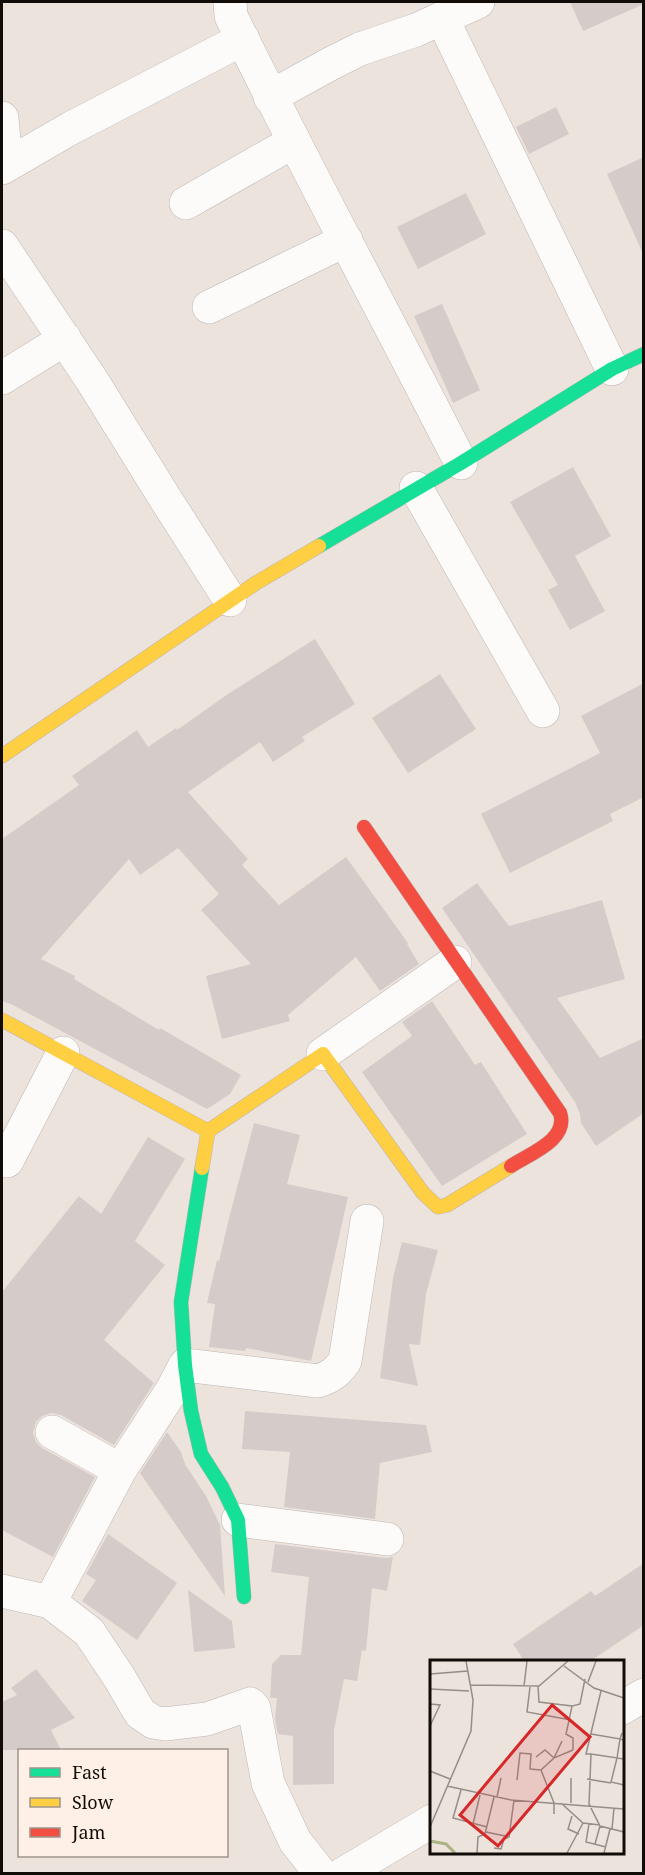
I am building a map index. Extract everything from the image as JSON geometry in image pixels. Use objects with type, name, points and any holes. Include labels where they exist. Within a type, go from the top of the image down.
[{"type":"street","points":[[230,2],[231,16],[270,97],[461,463]]},
{"type":"street","points":[[270,97],[360,49],[416,30],[478,2]]},
{"type":"street","points":[[442,18],[612,369]]},
{"type":"street","points":[[2,118],[4,166],[71,128],[243,39]]},
{"type":"street","points":[[186,203],[293,142]]},
{"type":"street","points":[[209,307],[345,240]]},
{"type":"street","points":[[2,246],[230,600]]},
{"type":"street","points":[[2,378],[64,339]]},
{"type":"street","points":[[2,756],[266,577],[461,463],[612,369],[644,354]]},
{"type":"street","points":[[416,488],[543,711]]},
{"type":"street","points":[[323,1054],[423,1193],[438,1207],[447,1205],[554,1139],[563,1124],[560,1113],[364,827]]},
{"type":"street","points":[[244,1597],[238,1520],[222,1487],[201,1454],[185,1365],[181,1302],[208,1131],[455,962]]},
{"type":"street","points":[[2,1020],[208,1131]]},
{"type":"street","points":[[7,1161],[63,1053]]},
{"type":"street","points":[[185,1365],[318,1381],[331,1377],[345,1361],[367,1221]]},
{"type":"street","points":[[51,1602],[120,1470],[172,1390],[185,1365]]},
{"type":"street","points":[[52,1432],[120,1470]]},
{"type":"street","points":[[238,1520],[387,1539]]},
{"type":"street","points":[[2,1591],[51,1602],[88,1632],[140,1713],[153,1722],[165,1724],[207,1719],[250,1704],[254,1708],[268,1783],[295,1841],[321,1874]]},
{"type":"street","points":[[624,1707],[644,1695]]},
{"type":"street","points":[[343,1874],[430,1822]]},
{"type":"building","points":[[570,2],[644,2],[644,4],[583,31]]},
{"type":"building","points":[[556,107],[569,134],[529,154],[516,127]]},
{"type":"building","points":[[644,157],[644,256],[607,174]]},
{"type":"building","points":[[466,193],[486,234],[418,269],[397,227]]},
{"type":"building","points":[[442,304],[480,390],[453,403],[414,316]]},
{"type":"building","points":[[573,467],[611,536],[575,556],[605,611],[570,630],[548,590],[558,585],[510,502]]},
{"type":"building","points":[[315,639],[355,704],[302,737],[305,741],[273,762],[260,742],[188,792],[248,859],[242,865],[279,905],[346,857],[408,943],[419,964],[380,991],[356,957],[288,1015],[290,1021],[222,1039],[206,976],[251,964],[201,910],[219,894],[178,848],[140,875],[129,859],[41,959],[75,976],[74,979],[159,1030],[160,1028],[241,1075],[230,1094],[207,1109],[2,1001],[2,839],[79,785],[72,776],[137,730],[148,747]]},
{"type":"building","points":[[440,674],[476,729],[408,773],[372,718]]},
{"type":"building","points":[[644,683],[644,797],[610,814],[613,821],[510,873],[481,814],[600,753],[581,716]]},
{"type":"building","points":[[477,883],[509,926],[602,900],[625,979],[557,998],[600,1058],[644,1038],[644,1113],[596,1146],[581,1123],[575,1102],[442,908]]},
{"type":"building","points":[[432,1001],[475,1065],[481,1062],[527,1134],[442,1186],[362,1072],[412,1036],[402,1022]]},
{"type":"building","points":[[254,1123],[300,1135],[287,1184],[348,1197],[311,1361],[246,1348],[245,1351],[209,1347],[215,1304],[207,1303]]},
{"type":"building","points":[[148,1137],[185,1159],[135,1241],[165,1265],[104,1340],[154,1383],[114,1445],[61,1415],[51,1413],[42,1416],[36,1422],[33,1433],[36,1442],[42,1448],[95,1477],[53,1557],[2,1530],[2,1292],[79,1196],[101,1214]]},
{"type":"building","points":[[402,1242],[438,1250],[426,1294],[420,1345],[409,1344],[418,1386],[380,1378],[393,1278]]},
{"type":"building","points":[[245,1411],[426,1425],[432,1452],[380,1463],[375,1519],[284,1507],[290,1452],[242,1449]]},
{"type":"building","points":[[167,1432],[181,1452],[185,1464],[206,1496],[220,1525],[225,1596],[140,1473]]},
{"type":"building","points":[[108,1534],[177,1583],[137,1640],[82,1601],[96,1580],[86,1574]]},
{"type":"building","points":[[275,1544],[385,1558],[393,1557],[387,1591],[372,1588],[366,1651],[362,1650],[357,1681],[344,1679],[334,1730],[334,1784],[293,1785],[293,1736],[278,1734],[275,1719],[277,1698],[270,1698],[272,1664],[281,1655],[301,1655],[309,1577],[271,1572]]},
{"type":"building","points":[[644,1563],[644,1625],[592,1660],[524,1660],[513,1644],[591,1591],[595,1596]]},
{"type":"building","points":[[188,1590],[232,1621],[235,1648],[194,1652]]},
{"type":"building","points":[[36,1669],[75,1718],[51,1730],[60,1749],[2,1750],[2,1702],[17,1695],[11,1688]]},
{"type":"traffic: fast","points":[[319,546],[461,463],[612,369],[644,354]]},
{"type":"traffic: fast","points":[[202,1168],[181,1302],[185,1365],[191,1411],[201,1454],[222,1487],[238,1520],[244,1597]]},
{"type":"traffic: slow","points":[[2,756],[256,583],[319,546]]},
{"type":"traffic: slow","points":[[2,1020],[208,1131],[202,1168]]},
{"type":"traffic: slow","points":[[208,1131],[323,1054],[423,1193],[438,1207],[447,1205],[511,1166]]},
{"type":"traffic: jam","points":[[364,827],[560,1113],[559,1131],[553,1138],[546,1145],[511,1166]]}]
